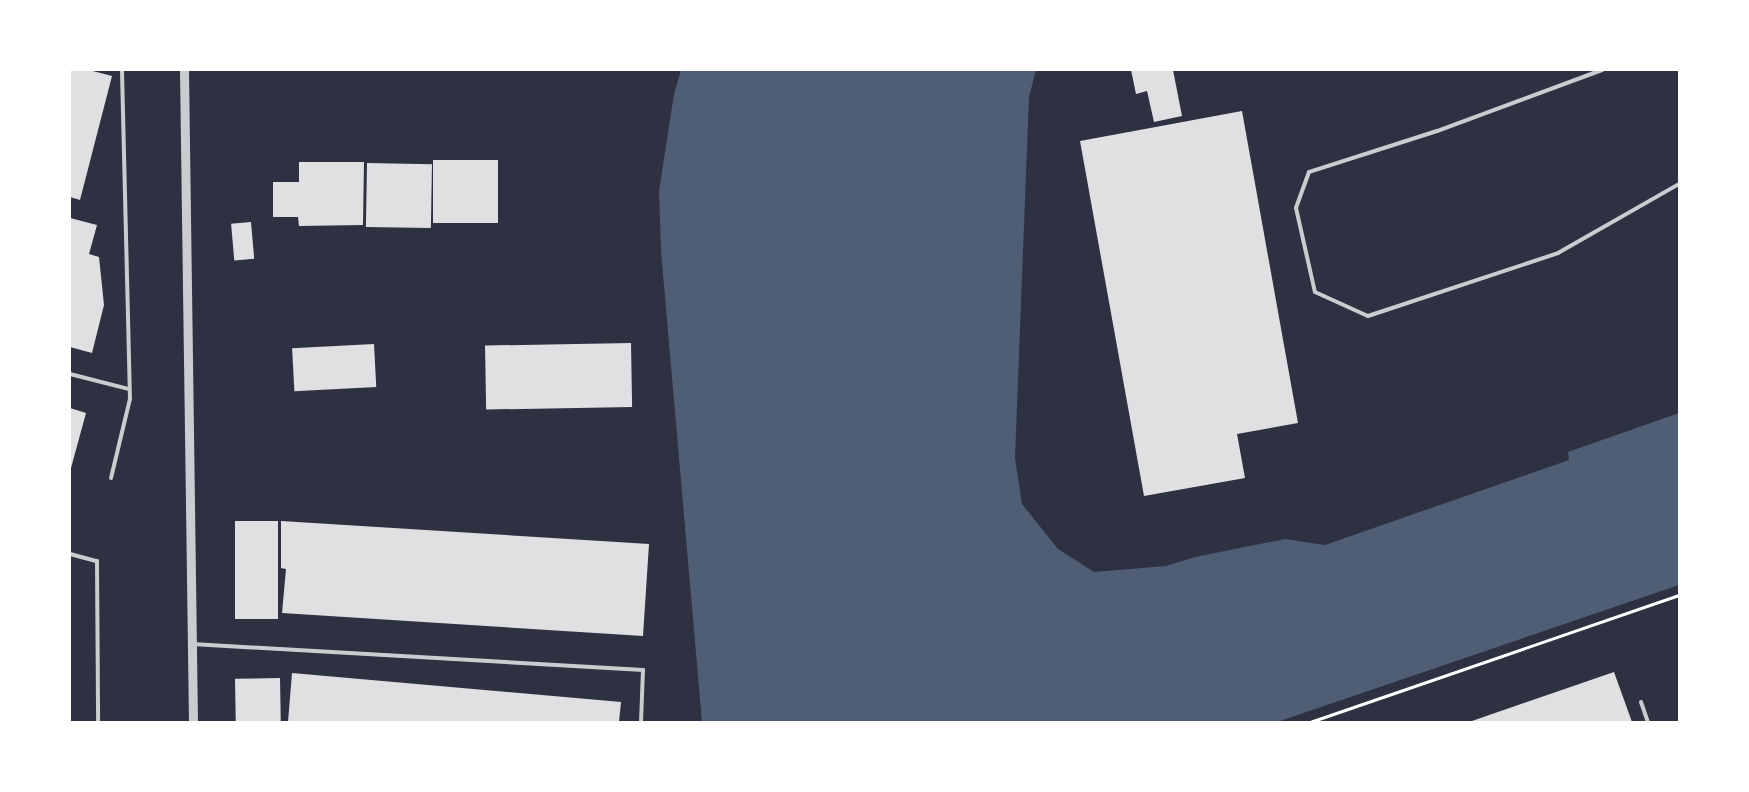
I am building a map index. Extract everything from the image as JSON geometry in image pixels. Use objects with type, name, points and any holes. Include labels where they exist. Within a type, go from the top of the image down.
[{"type":"street","points":[[184,70],[194,722]]},
{"type":"lane","points":[[111,478],[130,399],[122,70]]},
{"type":"lane","points":[[1602,70],[1437,131],[1309,172],[1296,208],[1315,292],[1368,316],[1558,253],[1679,184]]},
{"type":"lane","points":[[70,374],[129,389]]},
{"type":"lane","points":[[70,554],[97,561],[98,722]]},
{"type":"lane","points":[[192,644],[643,670],[641,722]]},
{"type":"lane","points":[[1641,702],[1648,722]]},
{"type":"path","points":[[1310,722],[1679,596]]},
{"type":"water","points":[[681,70],[1036,70],[1029,97],[1015,458],[1022,504],[1058,549],[1094,572],[1166,566],[1195,557],[1285,539],[1325,545],[1569,460],[1568,452],[1679,413],[1679,585],[1277,722],[702,722],[661,251],[659,191],[674,94]]},
{"type":"building","points":[[70,70],[89,70],[112,76],[80,200],[70,197]]},
{"type":"building","points":[[1131,70],[1173,70],[1182,116],[1154,122],[1147,91],[1136,94]]},
{"type":"building","points":[[1242,111],[1298,423],[1237,434],[1245,478],[1144,496],[1080,141]]},
{"type":"building","points":[[433,160],[498,160],[498,223],[433,223]]},
{"type":"building","points":[[299,162],[364,162],[363,225],[299,226],[298,217],[273,217],[273,182],[299,182]]},
{"type":"building","points":[[367,163],[432,164],[431,228],[366,227]]},
{"type":"building","points":[[70,218],[97,225],[89,254],[99,257],[104,305],[92,353],[70,347]]},
{"type":"building","points":[[251,222],[254,259],[234,261],[231,224]]},
{"type":"building","points":[[631,343],[632,407],[486,410],[485,346]]},
{"type":"building","points":[[374,344],[376,387],[294,391],[292,348]]},
{"type":"building","points":[[70,408],[86,413],[71,468],[70,468]]},
{"type":"building","points":[[235,521],[278,521],[278,619],[235,619]]},
{"type":"building","points":[[281,521],[649,544],[643,636],[282,613],[286,569],[281,568]]},
{"type":"building","points":[[1614,672],[1632,722],[1469,722]]},
{"type":"building","points":[[292,673],[621,702],[619,722],[288,722]]},
{"type":"building","points":[[280,678],[281,722],[236,722],[235,679]]}]
